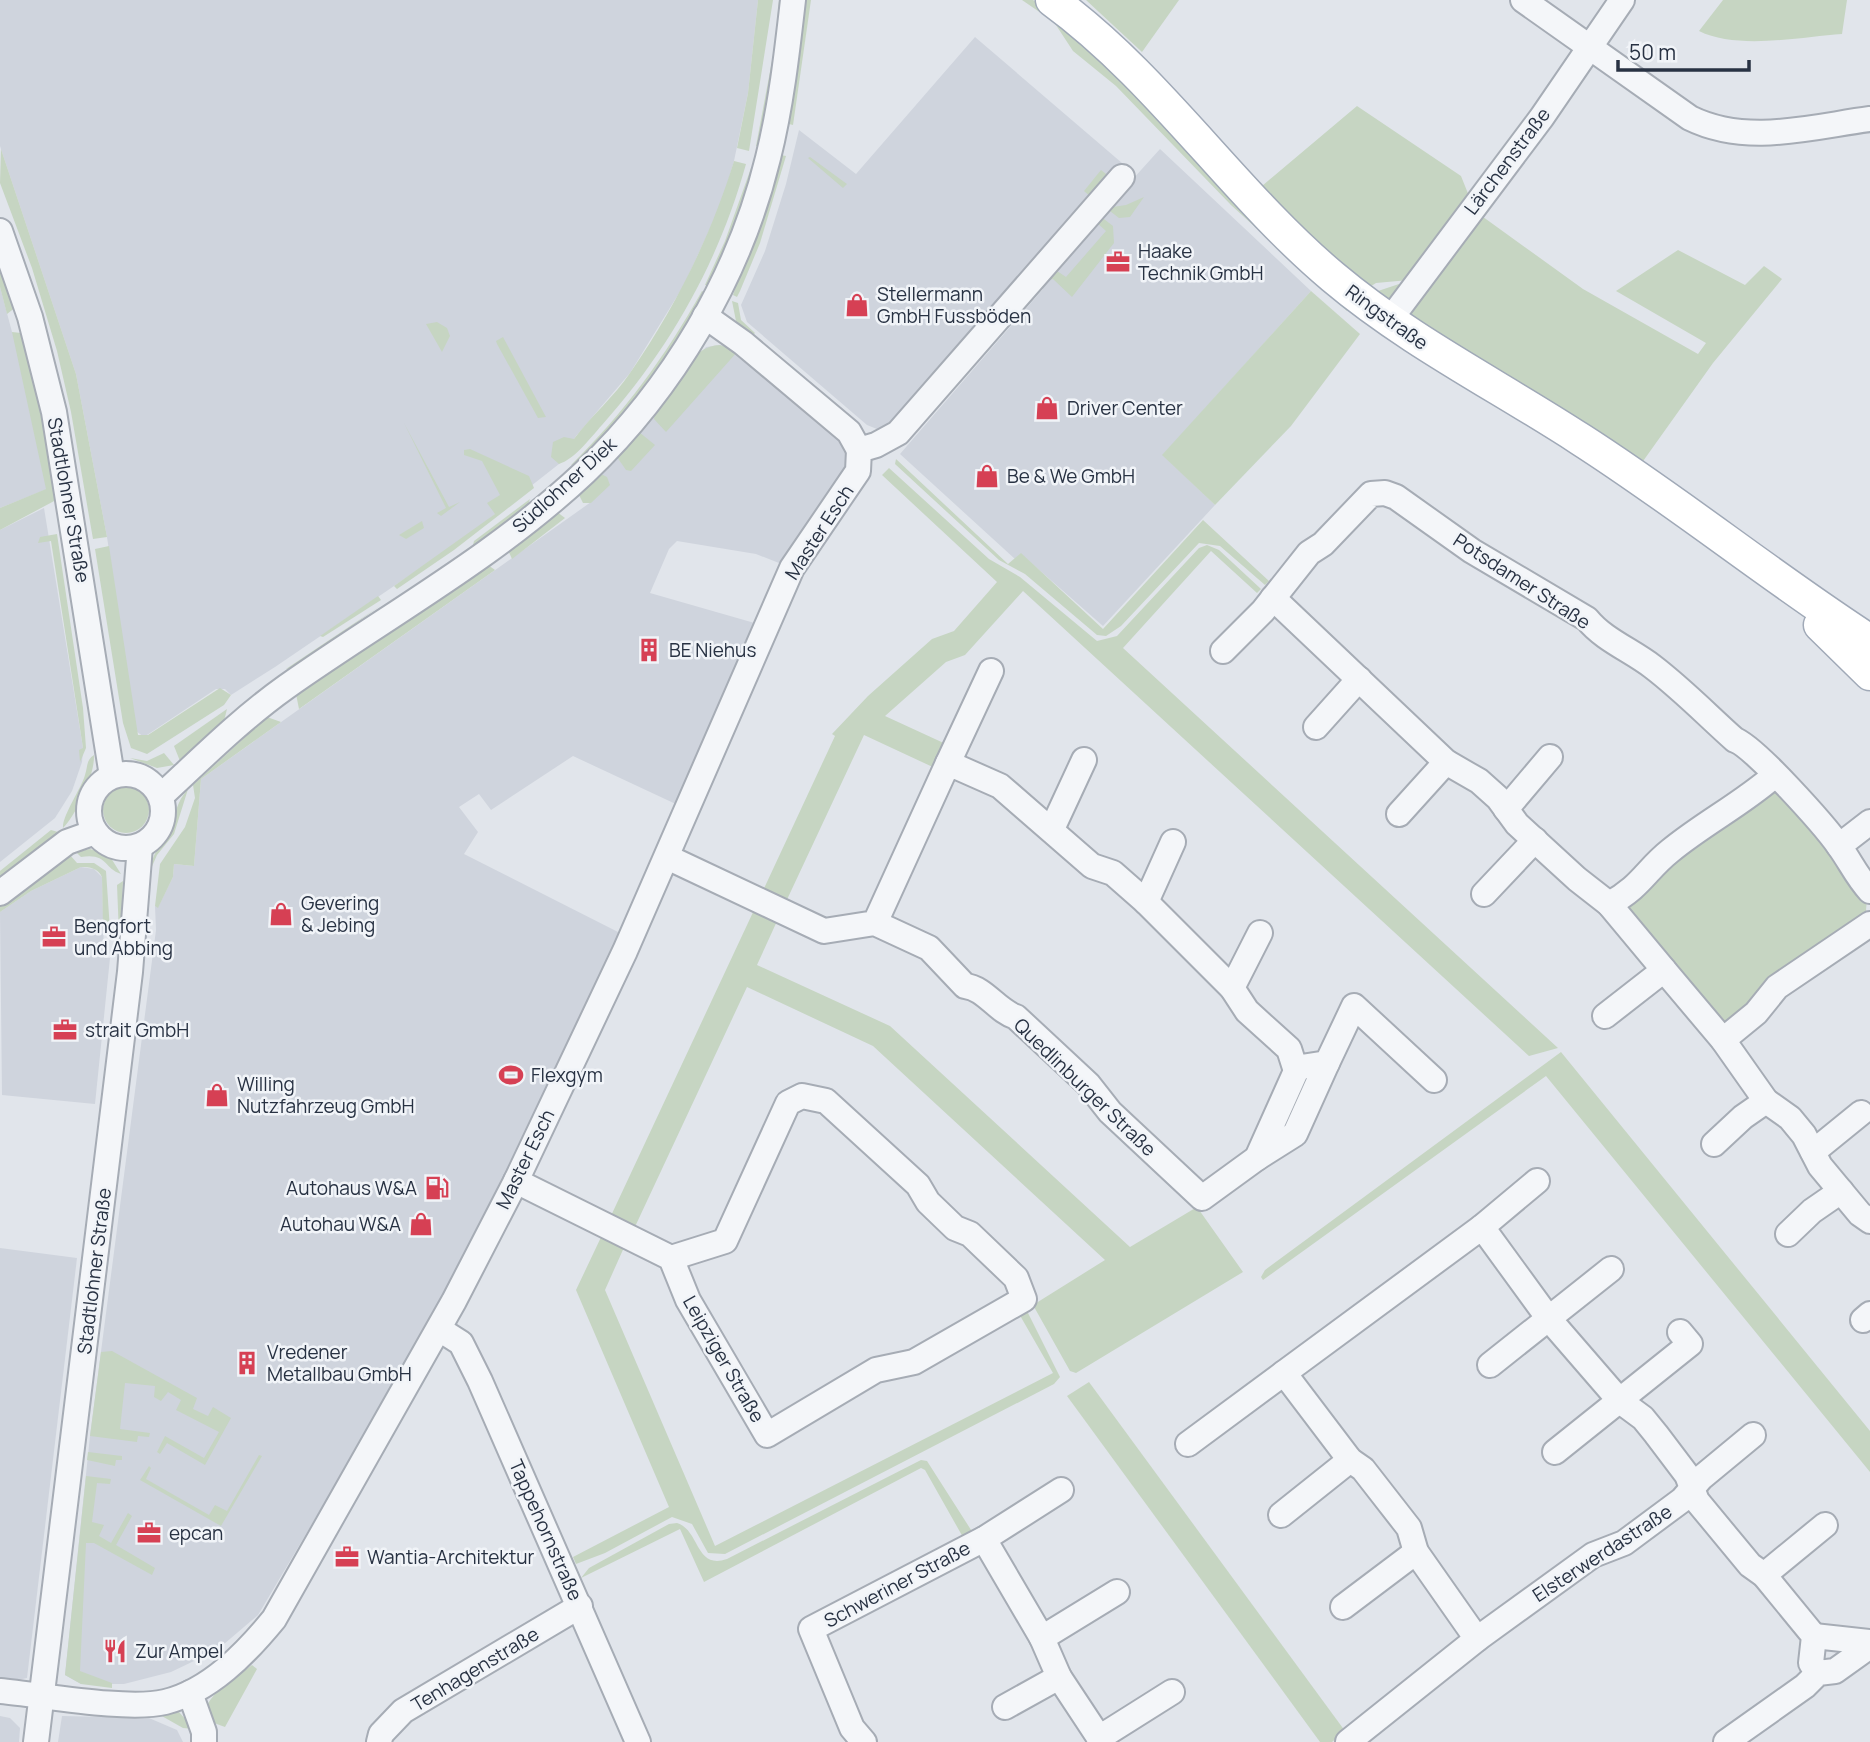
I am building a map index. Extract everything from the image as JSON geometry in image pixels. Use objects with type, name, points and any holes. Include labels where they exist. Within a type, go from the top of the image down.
[{"type":"main road","name":"Ringstraße","points":[[1052,0],[1133,69],[1277,226],[1389,321],[1633,474],[1770,575],[1870,641]]},
{"type":"main road","name":"Ringstraße","points":[[1770,575],[1870,674]]},
{"type":"street","name":"Südlohner Diek","points":[[161,796],[259,707],[459,571],[569,486],[634,419],[663,383],[705,316],[735,257],[768,161],[793,0]]},
{"type":"street","points":[[1523,0],[1690,118],[1710,128],[1753,135],[1870,119]]},
{"type":"street","name":"Lärchenstraße","points":[[1389,321],[1542,117],[1622,0]]},
{"type":"street","points":[[705,316],[750,348],[849,432],[859,450],[876,446],[898,433],[1122,177]]},
{"type":"street","name":"Stadtlohner Straße","points":[[0,231],[30,317],[54,411],[112,776]]},
{"type":"street","name":"Master Esch","points":[[0,1691],[133,1705],[164,1702],[190,1693],[251,1647],[274,1619],[439,1329],[516,1181],[667,857],[792,568],[858,471],[859,450]]},
{"type":"street","name":"Potsdamer Straße","points":[[1223,651],[1273,598],[1295,569],[1362,501],[1371,494],[1385,493],[1417,510],[1472,551],[1512,572],[1587,619],[1596,630],[1628,648],[1712,716],[1735,740],[1744,743],[1775,775],[1839,846],[1852,870],[1870,891]]},
{"type":"street","points":[[1273,598],[1446,762],[1479,781],[1535,840],[1609,904],[1723,1040],[1766,1101],[1790,1118],[1841,1191],[1860,1214],[1870,1221]]},
{"type":"street","points":[[667,857],[824,931],[874,923],[991,671]]},
{"type":"street","points":[[1316,727],[1360,679]]},
{"type":"street","points":[[1506,809],[1550,757]]},
{"type":"street","points":[[1052,829],[1084,760]]},
{"type":"street","points":[[1399,814],[1446,762]]},
{"type":"street","points":[[948,763],[1000,786],[1092,866],[1113,873],[1146,902],[1232,988],[1247,1011],[1289,1049],[1295,1068],[1257,1158]]},
{"type":"street","points":[[127,773],[141,776],[153,784],[161,796],[163,820],[158,831],[140,846],[115,847],[95,832],[89,819],[93,793],[112,776],[127,773]]},
{"type":"street","points":[[1609,904],[1645,880],[1667,853],[1738,806],[1775,775]]},
{"type":"street","points":[[1839,846],[1870,822]]},
{"type":"street","points":[[0,893],[67,842],[95,832]]},
{"type":"street","points":[[1484,894],[1535,840]]},
{"type":"street","points":[[1146,902],[1172,842]]},
{"type":"street","name":"Stadtlohner Straße","points":[[36,1742],[129,986],[140,846]]},
{"type":"street","name":"Quedlinburger Straße","points":[[874,923],[929,948],[965,986],[974,987],[1002,1013],[1016,1017],[1088,1084],[1110,1112],[1202,1198],[1257,1158],[1295,1135],[1354,1006],[1434,1080]]},
{"type":"street","points":[[1723,1040],[1756,1013],[1777,987],[1870,923]]},
{"type":"street","points":[[1232,988],[1260,933]]},
{"type":"street","points":[[1605,1016],[1664,970]]},
{"type":"street","points":[[1295,1068],[1327,1063]]},
{"type":"street","name":"Leipziger Straße","points":[[802,1096],[826,1101],[918,1185],[928,1202],[955,1228],[970,1234],[1016,1278],[1024,1299],[914,1362],[876,1370],[767,1435],[688,1300],[671,1258],[725,1241],[788,1103],[802,1096]]},
{"type":"street","points":[[1714,1144],[1732,1126],[1766,1101]]},
{"type":"street","points":[[1813,1152],[1861,1113]]},
{"type":"street","points":[[516,1181],[671,1258]]},
{"type":"street","points":[[1188,1444],[1482,1227],[1537,1181]]},
{"type":"street","points":[[1788,1234],[1812,1211],[1841,1191]]},
{"type":"street","name":"Elsterwerdastraße","points":[[1482,1227],[1549,1319],[1620,1401],[1650,1426],[1687,1475],[1697,1501],[1750,1565],[1764,1575],[1814,1636]]},
{"type":"street","points":[[1490,1365],[1611,1269]]},
{"type":"street","name":"Tappehornstraße","points":[[439,1329],[461,1343],[480,1381],[638,1742]]},
{"type":"street","points":[[1555,1452],[1691,1345]]},
{"type":"street","points":[[1284,1373],[1350,1460],[1363,1469],[1409,1528],[1416,1552],[1478,1639]]},
{"type":"street","name":"Elsterwerdastraße","points":[[1348,1742],[1478,1639],[1593,1555],[1624,1543],[1691,1490],[1701,1478],[1753,1435]]},
{"type":"street","points":[[1281,1515],[1350,1460]]},
{"type":"street","name":"Schweriner Straße","points":[[864,1742],[852,1728],[811,1629],[984,1539],[1061,1490]]},
{"type":"street","points":[[1764,1575],[1825,1525]]},
{"type":"street","name":"Schweriner Straße","points":[[984,1539],[1042,1638],[1059,1677],[1101,1740],[1172,1692]]},
{"type":"street","points":[[1343,1607],[1416,1552]]},
{"type":"street","points":[[1042,1638],[1117,1592]]},
{"type":"street","name":"Tenhagenstraße","points":[[379,1742],[381,1734],[403,1711],[580,1606]]},
{"type":"street","points":[[1818,1673],[1811,1663],[1814,1636],[1870,1644]]},
{"type":"street","points":[[1726,1742],[1805,1686],[1818,1673],[1835,1671],[1870,1644]]},
{"type":"street","points":[[1005,1707],[1059,1677]]},
{"type":"street","points":[[190,1693],[204,1732],[204,1742]]},
{"type":"shaded area","points":[[0,0],[758,0],[748,93],[734,161],[721,205],[684,285],[630,373],[576,436],[559,464],[466,537],[275,667],[231,695],[225,689],[216,689],[144,737],[136,731],[107,537],[76,374],[0,146]]},
{"type":"shaded area","points":[[975,37],[1122,163],[1014,288],[1010,285],[892,421],[877,429],[867,425],[747,322],[741,305],[765,251],[799,130],[856,174]]},
{"type":"shaded area","points":[[1160,149],[1311,291],[1163,455],[1215,505],[1103,626],[1021,554],[1015,559],[900,454],[1043,289],[1040,285]]},
{"type":"shaded area","points":[[0,287],[12,332],[18,339],[46,470],[47,489],[0,508]]},
{"type":"shaded area","points":[[720,345],[738,351],[843,441],[851,460],[784,565],[756,554],[677,541],[669,549],[650,593],[758,624],[680,806],[573,756],[491,810],[479,794],[459,807],[478,832],[464,854],[620,933],[453,1286],[258,1615],[217,1650],[171,1672],[124,1684],[81,1684],[65,1675],[90,1436],[156,930],[155,906],[158,907],[173,877],[174,864],[194,866],[201,779],[591,502],[599,473],[706,347]]},
{"type":"shaded area","points":[[44,508],[83,748],[82,762],[72,791],[55,818],[0,862],[0,530]]},
{"type":"shaded area","points":[[81,867],[94,869],[102,877],[104,958],[110,958],[95,1104],[2,1095],[0,912],[31,891]]},
{"type":"shaded area","points":[[0,1248],[77,1258],[27,1678],[0,1684]]},
{"type":"shaded area","points":[[0,1716],[10,1718],[20,1728],[19,1742],[0,1742]]},
{"type":"shaded area","points":[[62,1716],[149,1718],[177,1730],[183,1742],[58,1742]]},
{"type":"green space","points":[[758,0],[773,0],[749,151],[737,148],[748,93]]},
{"type":"green space","points":[[779,0],[786,0],[761,147],[756,146],[775,45]]},
{"type":"green space","points":[[806,0],[811,0],[793,125],[789,124]]},
{"type":"green space","points":[[1022,0],[1033,0],[1062,20],[1353,304],[1347,311],[1231,205],[1116,86],[1073,51],[1054,22]]},
{"type":"green space","points":[[1086,0],[1179,0],[1142,52]]},
{"type":"green space","points":[[1723,0],[1847,0],[1842,34],[1750,41],[1714,37],[1699,31]]},
{"type":"green space","points":[[1357,106],[1461,176],[1469,196],[1409,280],[1376,283],[1368,288],[1326,258],[1257,181],[1262,186]]},
{"type":"green space","points":[[1,149],[76,374],[107,537],[93,539],[71,412],[57,351],[32,268],[0,183]]},
{"type":"green space","points":[[781,155],[786,156],[760,243],[737,297],[733,295]]},
{"type":"green space","points":[[808,158],[847,184],[843,188]]},
{"type":"green space","points":[[734,161],[746,164],[735,200],[722,236],[689,303],[649,366],[626,396],[582,447],[559,464],[551,457],[553,442],[564,437],[574,439],[624,382],[662,323],[703,244]]},
{"type":"green space","points":[[751,168],[754,169],[733,232],[709,286],[705,285],[725,241]]},
{"type":"green space","points":[[1101,170],[1110,177],[1092,198],[1084,191]]},
{"type":"green space","points":[[1144,197],[1130,217],[1119,218],[1106,208],[1126,205]]},
{"type":"green space","points":[[1479,214],[1583,289],[1698,354],[1706,343],[1616,291],[1678,250],[1745,285],[1764,266],[1782,279],[1713,363],[1641,464],[1412,318],[1412,306]]},
{"type":"green space","points":[[1100,216],[1113,226],[1114,243],[1072,297],[1053,279],[1042,283],[1054,269],[1066,277],[1106,231],[1095,221]]},
{"type":"green space","points":[[0,259],[16,307],[7,314],[0,287]]},
{"type":"green space","points":[[1402,285],[1389,299],[1379,299],[1375,292]]},
{"type":"green space","points":[[702,291],[706,293],[692,316],[646,382],[578,464],[571,465],[609,425],[642,383]]},
{"type":"green space","points":[[1311,291],[1360,334],[1291,426],[1215,505],[1162,455]]},
{"type":"green space","points":[[732,301],[738,303],[741,320],[755,333],[751,337],[736,321]]},
{"type":"green space","points":[[437,322],[447,328],[450,336],[442,352],[426,324]]},
{"type":"green space","points":[[12,332],[21,333],[47,434],[56,500],[0,530],[0,508],[46,489]]},
{"type":"green space","points":[[503,337],[546,417],[538,418],[497,344],[496,341]]},
{"type":"green space","points":[[720,345],[738,351],[666,432],[654,419],[655,409],[691,360],[700,352]]},
{"type":"green space","points":[[404,423],[449,507],[460,502],[441,516],[437,513],[446,508]]},
{"type":"green space","points":[[639,432],[655,445],[631,471],[626,470],[617,457]]},
{"type":"green space","points":[[470,449],[529,476],[534,488],[454,550],[397,589],[394,586],[495,514],[487,503],[500,495],[482,461],[464,455],[464,450]]},
{"type":"green space","points":[[896,459],[1008,564],[1021,553],[1103,629],[1203,520],[1269,581],[1265,585],[1220,546],[1199,543],[1121,626],[1106,636],[1097,635],[1025,574],[999,560],[895,464]]},
{"type":"green space","points":[[889,468],[989,559],[1020,577],[1097,641],[1117,636],[1199,548],[1207,545],[1219,550],[1261,589],[1257,593],[1211,551],[1123,648],[1558,1048],[1529,1056],[1023,591],[965,655],[946,662],[885,716],[948,745],[937,769],[864,735],[784,906],[761,895],[835,736],[832,734],[868,696],[932,639],[954,631],[997,582],[882,475]]},
{"type":"green space","points":[[599,473],[607,477],[610,485],[591,503],[583,503],[578,493]]},
{"type":"green space","points":[[530,499],[526,510],[472,549],[474,541]]},
{"type":"green space","points":[[557,512],[565,518],[512,559],[508,550]]},
{"type":"green space","points":[[422,521],[424,528],[406,539],[399,535]]},
{"type":"green space","points":[[57,534],[83,708],[86,748],[80,762],[79,750],[83,748],[51,541],[38,543],[40,537]]},
{"type":"green space","points":[[109,546],[138,735],[148,735],[220,688],[231,695],[224,705],[147,754],[131,748],[123,723],[95,549]]},
{"type":"green space","points":[[488,565],[495,570],[299,709],[296,694]]},
{"type":"green space","points":[[378,596],[381,600],[323,637],[320,636]]},
{"type":"green space","points":[[380,606],[292,668],[286,669]]},
{"type":"green space","points":[[227,709],[224,721],[180,761],[174,746]]},
{"type":"green space","points":[[267,717],[281,722],[201,779],[194,866],[174,864],[173,877],[158,908],[155,906],[160,864],[185,827],[195,798],[193,785]]},
{"type":"green space","points":[[164,753],[174,765],[157,768],[130,758],[147,761]]},
{"type":"green space","points":[[94,755],[92,772],[84,793],[63,828],[65,817],[83,781],[88,761]]},
{"type":"green space","points":[[126,787],[142,794],[149,810],[142,826],[126,833],[110,826],[103,810],[110,794]]},
{"type":"green space","points":[[188,789],[174,834],[157,855],[150,871],[155,854]]},
{"type":"green space","points":[[1764,792],[1779,793],[1867,897],[1866,911],[1725,1023],[1713,1021],[1623,912],[1625,902]]},
{"type":"green space","points":[[51,830],[58,832],[0,882],[0,871]]},
{"type":"green space","points":[[90,849],[109,855],[121,874],[101,859],[81,857],[76,852]]},
{"type":"green space","points":[[70,855],[77,863],[94,863],[106,871],[110,930],[103,930],[102,877],[91,868],[81,867],[31,891],[0,912],[0,906]]},
{"type":"green space","points":[[123,881],[120,959],[117,885]]},
{"type":"green space","points":[[755,908],[778,919],[757,965],[890,1026],[1130,1247],[1197,1207],[1243,1272],[1076,1373],[1070,1371],[1033,1305],[1105,1260],[873,1046],[747,987],[633,1231],[609,1220]]},
{"type":"green space","points":[[1561,1052],[1870,1431],[1870,1472],[1546,1076],[1263,1280],[1261,1277],[1265,1270]]},
{"type":"green space","points":[[603,1233],[626,1243],[605,1290],[715,1546],[1053,1373],[1018,1312],[1025,1307],[1060,1377],[1054,1384],[725,1554],[708,1553],[692,1524],[672,1517],[605,1553],[576,1564],[573,1557],[669,1507],[576,1290]]},
{"type":"green space","points":[[112,1351],[197,1398],[193,1409],[208,1416],[213,1407],[231,1418],[205,1465],[167,1443],[160,1454],[157,1452],[165,1436],[204,1458],[219,1432],[176,1410],[181,1400],[168,1392],[161,1401],[154,1397],[155,1386],[125,1383],[120,1429],[150,1433],[149,1437],[138,1436],[137,1442],[90,1436],[101,1352]]},
{"type":"green space","points":[[1089,1382],[1345,1731],[1332,1742],[1320,1742],[1067,1396]]},
{"type":"green space","points":[[88,1452],[122,1456],[122,1460],[116,1460],[115,1466],[87,1460]]},
{"type":"green space","points":[[259,1455],[262,1456],[221,1526],[140,1480],[149,1466],[151,1468],[146,1479],[209,1515],[215,1505],[227,1511]]},
{"type":"green space","points":[[921,1460],[927,1461],[973,1533],[964,1539],[925,1470],[921,1468],[704,1582],[680,1529],[581,1578],[589,1568],[669,1524],[677,1523],[684,1527],[709,1559],[727,1559]]},
{"type":"green space","points":[[86,1476],[111,1479],[110,1484],[97,1483],[92,1522],[104,1525],[99,1536],[111,1543],[128,1513],[132,1516],[116,1545],[155,1568],[152,1575],[94,1543],[86,1543],[80,1671],[112,1683],[112,1688],[81,1684],[65,1675]]},
{"type":"green space","points":[[252,1665],[257,1669],[225,1727],[211,1721],[206,1713],[214,1696]]},
{"type":"green space","points":[[179,1712],[194,1729],[183,1728],[160,1715]]},
{"type":"place","name":"Haake Technik GmbH","points":[[1118,262]]},
{"type":"place","name":"Stellermann GmbH Fussböden","points":[[857,305]]},
{"type":"place","name":"Driver Center","points":[[1047,408]]},
{"type":"place","name":"Be & We GmbH","points":[[987,476]]},
{"type":"place","name":"BE Niehus","points":[[649,650]]},
{"type":"place","name":"Gevering & Jebing","points":[[281,914]]},
{"type":"place","name":"Bengfort und Abbing","points":[[54,937]]},
{"type":"place","name":"strait GmbH","points":[[65,1030]]},
{"type":"place","name":"Flexgym","points":[[511,1075]]},
{"type":"place","name":"Willing Nutzfahrzeug GmbH","points":[[217,1095]]},
{"type":"place","name":"Autohaus W&A","points":[[437,1188]]},
{"type":"place","name":"Autohau W&A","points":[[421,1224]]},
{"type":"place","name":"Vredener Metallbau GmbH","points":[[247,1363]]},
{"type":"place","name":"epcan","points":[[149,1533]]},
{"type":"place","name":"Wantia-Architektur","points":[[347,1557]]},
{"type":"place","name":"Zur Ampel","points":[[115,1651]]}]
